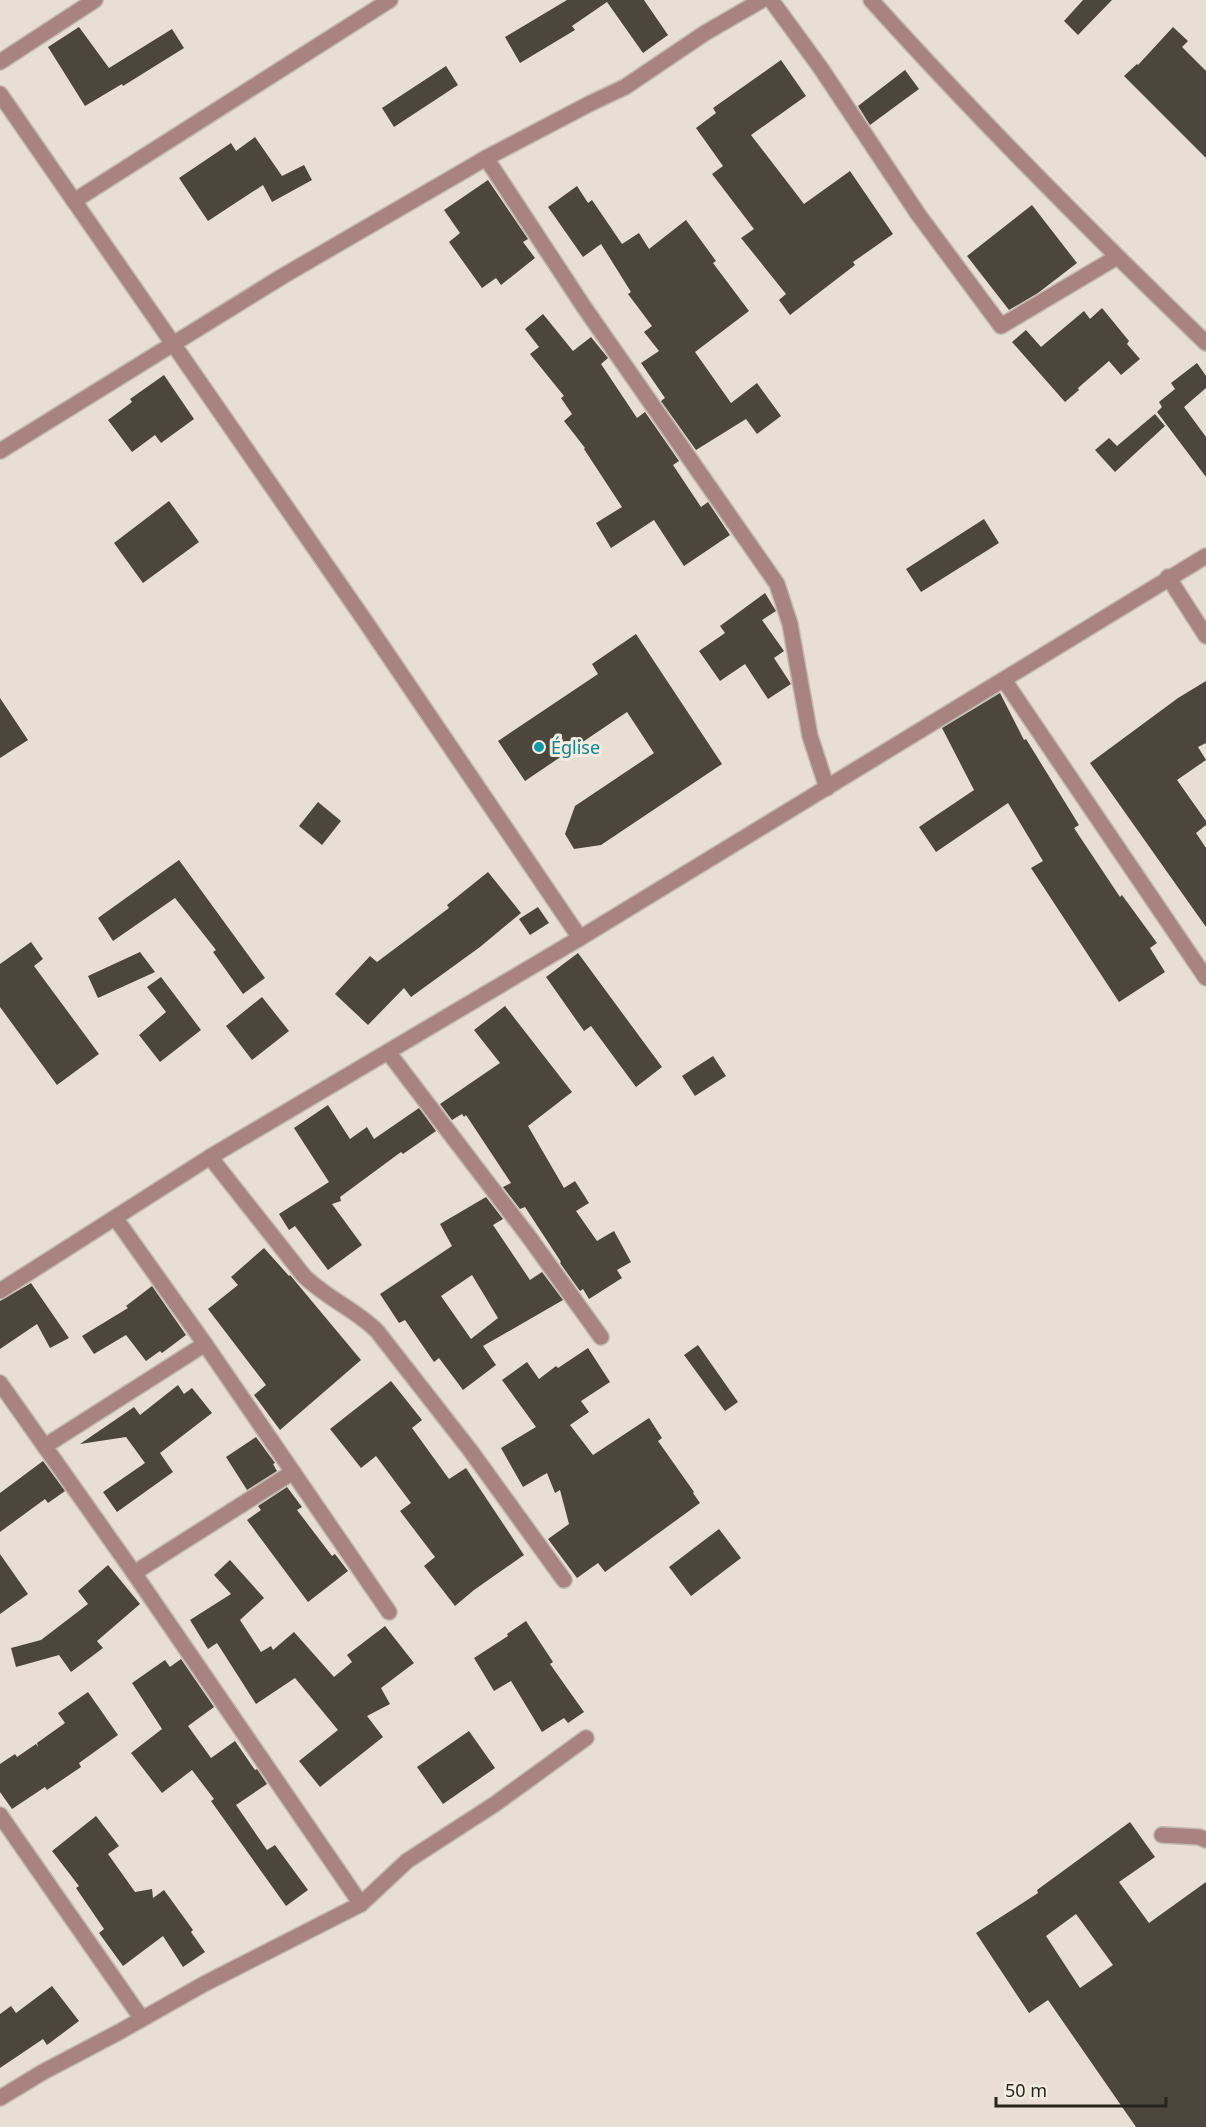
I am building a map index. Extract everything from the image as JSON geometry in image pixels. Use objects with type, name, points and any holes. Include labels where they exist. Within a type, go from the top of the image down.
[{"type":"street","points":[[0,62],[95,0]]},
{"type":"street","points":[[74,201],[390,0]]},
{"type":"street","points":[[0,451],[283,276],[486,158],[625,87],[705,33],[762,0]]},
{"type":"street","points":[[771,0],[820,67],[918,214],[1001,326],[1117,257]]},
{"type":"street","points":[[871,0],[923,58],[1117,257],[1206,343]]},
{"type":"street","points":[[0,94],[174,343],[580,938]]},
{"type":"street","points":[[486,158],[591,317],[777,584],[790,624],[810,736],[827,788]]},
{"type":"street","points":[[0,1292],[210,1157],[580,938],[1004,681],[1168,577],[1206,556]]},
{"type":"street","points":[[1168,577],[1206,636]]},
{"type":"street","points":[[1004,681],[1206,978]]},
{"type":"street","points":[[388,1052],[529,1237],[601,1337]]},
{"type":"street","points":[[210,1157],[303,1276],[317,1289],[360,1315],[377,1331],[470,1450],[564,1580]]},
{"type":"street","points":[[116,1219],[389,1612]]},
{"type":"street","points":[[45,1446],[205,1344]]},
{"type":"street","points":[[0,1383],[134,1573],[361,1904]]},
{"type":"street","points":[[134,1573],[293,1472]]},
{"type":"street","points":[[0,2097],[204,1984],[361,1904],[407,1861],[495,1804],[586,1738]]},
{"type":"street","points":[[0,1815],[142,2019]]},
{"type":"street","points":[[1162,1834],[1198,1837],[1206,1840]]},
{"type":"building","points":[[567,0],[644,0],[668,35],[643,53],[607,2],[572,26],[575,30],[520,63],[505,37]]},
{"type":"building","points":[[1083,0],[1112,0],[1078,35],[1064,21]]},
{"type":"building","points":[[79,27],[109,68],[172,29],[184,48],[123,86],[122,84],[85,106],[48,47]]},
{"type":"building","points":[[1173,27],[1188,41],[1182,47],[1206,71],[1206,158],[1124,76],[1138,65]]},
{"type":"building","points":[[781,60],[806,96],[751,135],[804,204],[850,171],[893,234],[853,262],[855,265],[790,315],[779,300],[786,294],[741,238],[754,229],[712,174],[723,166],[696,128],[716,113],[713,108]]},
{"type":"building","points":[[446,66],[458,85],[394,127],[382,108]]},
{"type":"building","points":[[905,70],[919,89],[870,125],[858,106]]},
{"type":"building","points":[[255,137],[282,176],[304,165],[312,180],[272,202],[263,185],[208,221],[179,178],[231,143],[236,151]]},
{"type":"building","points":[[488,180],[528,239],[523,242],[535,258],[501,285],[496,278],[482,288],[449,242],[460,233],[444,210]]},
{"type":"building","points":[[577,186],[588,203],[592,200],[622,244],[639,233],[649,249],[686,220],[716,261],[713,263],[749,311],[695,352],[731,403],[757,383],[781,416],[757,434],[746,419],[696,450],[661,401],[665,398],[641,363],[659,351],[644,332],[652,326],[628,294],[631,292],[601,244],[583,257],[548,207]]},
{"type":"building","points":[[1032,205],[1077,263],[1038,293],[1009,310],[967,256]]},
{"type":"building","points":[[1102,308],[1129,341],[1127,344],[1140,359],[1121,375],[1109,361],[1065,402],[1012,342],[1026,330],[1041,347],[1084,311],[1090,319]]},
{"type":"building","points":[[543,314],[573,351],[591,337],[608,358],[601,364],[637,418],[645,412],[679,461],[673,465],[701,507],[708,502],[730,535],[684,566],[654,520],[611,548],[596,523],[622,507],[585,448],[564,421],[572,414],[561,398],[564,396],[530,354],[539,347],[525,329]]},
{"type":"building","points":[[1197,363],[1206,376],[1206,388],[1184,407],[1206,437],[1206,477],[1157,412],[1162,407],[1159,402],[1175,389],[1171,383]]},
{"type":"building","points":[[164,375],[194,419],[161,443],[155,435],[132,452],[108,420],[132,402],[130,399]]},
{"type":"building","points":[[1155,414],[1165,426],[1115,472],[1095,450],[1109,438],[1117,446]]},
{"type":"building","points":[[169,501],[199,542],[143,583],[114,543]]},
{"type":"building","points":[[984,519],[999,543],[921,592],[906,569]]},
{"type":"building","points":[[765,593],[776,611],[762,620],[784,651],[774,658],[791,684],[768,699],[745,664],[720,681],[699,651],[725,633],[720,626]]},
{"type":"building","name":"Église","points":[[636,634],[722,764],[601,845],[574,849],[565,834],[575,806],[654,753],[627,712],[525,781],[498,741],[598,674],[592,664]]},
{"type":"building","points":[[1206,681],[1206,743],[1198,747],[1206,760],[1177,780],[1206,821],[1206,825],[1196,833],[1206,848],[1206,927],[1090,763],[1178,698]]},
{"type":"building","points":[[1000,693],[1024,740],[1026,739],[1079,825],[1074,828],[1120,897],[1122,895],[1157,943],[1150,948],[1165,972],[1119,1002],[1031,868],[1043,861],[1008,803],[936,852],[919,827],[974,790],[942,728]]},
{"type":"building","points":[[0,698],[28,740],[0,758]]},
{"type":"building","points":[[318,802],[341,821],[322,845],[299,826]]},
{"type":"building","points":[[179,860],[265,978],[243,994],[213,952],[216,950],[175,898],[113,941],[98,918]]},
{"type":"building","points":[[488,872],[521,913],[480,947],[411,997],[404,988],[368,1025],[335,994],[370,956],[377,962],[449,908],[447,905]]},
{"type":"building","points":[[538,907],[549,923],[530,935],[519,919]]},
{"type":"building","points":[[31,942],[43,959],[34,966],[99,1054],[57,1085],[0,1007],[0,964]]},
{"type":"building","points":[[140,952],[155,972],[98,998],[88,976]]},
{"type":"building","points":[[578,953],[662,1067],[636,1087],[591,1026],[584,1031],[546,977]]},
{"type":"building","points":[[161,977],[201,1030],[160,1062],[139,1035],[166,1012],[147,987]]},
{"type":"building","points":[[262,997],[289,1031],[252,1060],[226,1026]]},
{"type":"building","points":[[505,1006],[572,1092],[528,1126],[564,1188],[575,1181],[589,1203],[576,1211],[597,1241],[614,1231],[631,1262],[617,1270],[622,1278],[589,1299],[583,1289],[580,1291],[560,1263],[525,1207],[520,1209],[503,1187],[511,1183],[466,1115],[464,1117],[462,1114],[452,1120],[440,1104],[500,1063],[474,1030]]},
{"type":"building","points":[[713,1056],[726,1076],[695,1096],[682,1076]]},
{"type":"building","points":[[328,1105],[350,1139],[367,1127],[374,1139],[419,1108],[436,1131],[403,1154],[401,1152],[340,1197],[341,1201],[332,1204],[362,1245],[328,1270],[295,1226],[289,1230],[279,1214],[329,1182],[294,1128]]},
{"type":"building","points":[[486,1197],[503,1219],[493,1225],[530,1280],[542,1272],[563,1300],[483,1346],[496,1365],[463,1390],[439,1358],[434,1362],[405,1320],[399,1323],[380,1294],[452,1246],[440,1224]],"holes":[[[472,1275],[498,1318],[471,1339],[441,1296]]]},
{"type":"building","points":[[264,1248],[290,1275],[361,1360],[280,1430],[254,1395],[266,1385],[208,1309],[238,1285],[231,1277]]},
{"type":"building","points":[[31,1283],[69,1338],[50,1348],[37,1324],[0,1349],[0,1301]]},
{"type":"building","points":[[152,1286],[186,1335],[162,1353],[160,1351],[146,1361],[126,1335],[94,1354],[82,1336],[128,1308],[126,1306]]},
{"type":"building","points":[[698,1345],[738,1402],[725,1411],[684,1355]]},
{"type":"building","points":[[588,1348],[610,1382],[581,1401],[589,1412],[570,1425],[593,1455],[649,1418],[662,1438],[658,1441],[700,1503],[605,1572],[598,1563],[577,1578],[548,1539],[569,1524],[560,1490],[555,1493],[547,1473],[523,1487],[501,1448],[536,1427],[502,1380],[527,1362],[539,1379],[556,1366],[558,1368]]},
{"type":"building","points":[[391,1381],[422,1420],[412,1428],[449,1479],[466,1468],[524,1555],[455,1606],[424,1566],[435,1557],[400,1511],[411,1503],[376,1456],[361,1468],[330,1429]]},
{"type":"building","points":[[178,1385],[184,1394],[192,1388],[212,1413],[160,1453],[173,1472],[117,1512],[103,1492],[145,1463],[126,1437],[80,1444],[134,1407],[140,1415]]},
{"type":"building","points":[[256,1437],[275,1463],[273,1464],[277,1471],[247,1490],[226,1457]]},
{"type":"building","points":[[43,1461],[65,1491],[48,1503],[45,1499],[0,1532],[0,1493]]},
{"type":"building","points":[[287,1487],[302,1507],[297,1510],[332,1556],[335,1554],[348,1571],[308,1602],[247,1520],[261,1510],[258,1506]]},
{"type":"building","points":[[719,1529],[741,1558],[691,1596],[669,1567]]},
{"type":"building","points":[[0,1554],[28,1594],[0,1614]]},
{"type":"building","points":[[230,1560],[264,1598],[240,1620],[261,1652],[271,1646],[273,1650],[294,1632],[334,1677],[352,1662],[347,1655],[385,1626],[414,1663],[381,1688],[390,1704],[367,1716],[383,1737],[320,1787],[299,1761],[338,1730],[295,1678],[256,1704],[217,1643],[208,1649],[190,1620],[231,1594],[214,1575]]},
{"type":"building","points":[[108,1565],[140,1604],[97,1641],[103,1648],[71,1672],[59,1655],[16,1667],[11,1648],[41,1640],[88,1604],[78,1591]]},
{"type":"building","points":[[526,1621],[553,1662],[550,1664],[584,1712],[568,1723],[564,1718],[542,1732],[511,1681],[494,1691],[474,1658]]},
{"type":"building","points":[[181,1659],[214,1707],[188,1726],[211,1758],[235,1741],[267,1784],[236,1805],[267,1850],[275,1845],[308,1890],[286,1906],[211,1801],[214,1799],[192,1770],[162,1793],[131,1753],[162,1729],[132,1683],[165,1660],[170,1667]]},
{"type":"building","points":[[88,1692],[118,1735],[79,1763],[81,1767],[47,1790],[45,1787],[12,1809],[0,1792],[0,1764],[15,1754],[17,1757],[36,1744],[38,1747],[37,1743],[65,1723],[58,1713]]},
{"type":"building","points":[[469,1731],[495,1768],[443,1804],[417,1767]]},
{"type":"building","points":[[96,1816],[119,1846],[108,1854],[135,1892],[152,1889],[153,1898],[164,1890],[193,1930],[191,1932],[205,1952],[183,1967],[163,1936],[123,1966],[99,1933],[104,1929],[76,1888],[79,1886],[52,1851]]},
{"type":"building","points":[[1130,1822],[1155,1857],[1119,1882],[1149,1923],[1206,1882],[1206,2127],[1136,2127],[1048,2000],[1029,2013],[976,1933],[1038,1893],[1037,1890]],"holes":[[[1076,1914],[1113,1965],[1080,1988],[1046,1936]]]},
{"type":"building","points":[[52,1986],[79,2021],[47,2045],[43,2039],[0,2068],[0,2014],[11,2006],[16,2013]]},
{"type":"place","name":"Église","points":[[539,747]]}]
